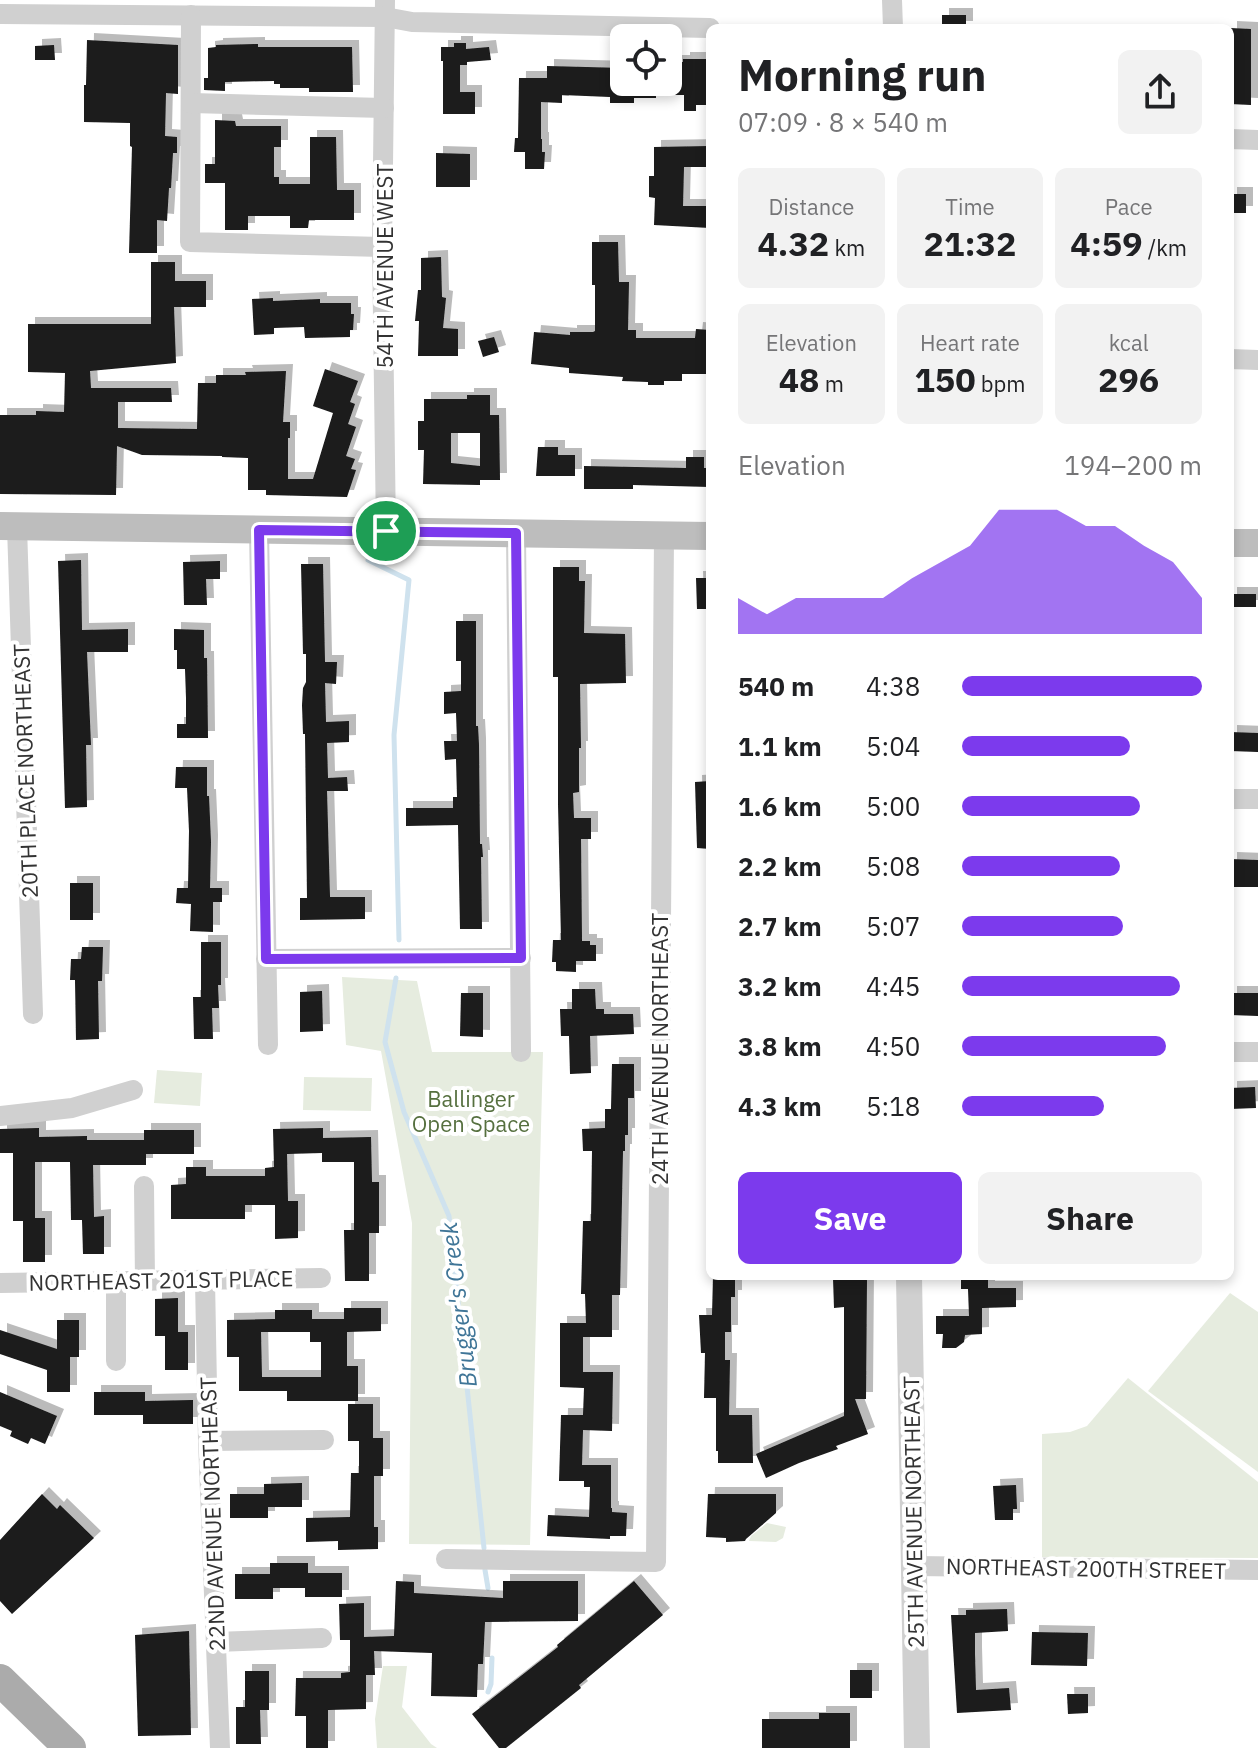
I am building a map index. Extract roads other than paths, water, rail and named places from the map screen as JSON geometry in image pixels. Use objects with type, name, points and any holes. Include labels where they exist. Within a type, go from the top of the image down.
[{"type":"main road","points":[[8,527],[706,536]]},
{"type":"main road","points":[[1234,543],[1258,543]]},
{"type":"main road","points":[[0,1680],[70,1748]]},
{"type":"street","points":[[892,0],[893,24]]},
{"type":"street","points":[[0,14],[191,15],[385,8],[412,22],[706,28]]},
{"type":"street","name":"54TH AVENUE WEST","points":[[385,8],[382,247],[386,531]]},
{"type":"street","points":[[191,15],[190,242],[382,247]]},
{"type":"street","points":[[191,103],[384,108]]},
{"type":"street","points":[[1234,139],[1258,140]]},
{"type":"street","points":[[1234,359],[1258,360]]},
{"type":"street","name":"20TH PLACE NORTHEAST","points":[[8,527],[33,1014]]},
{"type":"street","points":[[259,530],[268,1045]]},
{"type":"street","points":[[516,533],[521,1052]]},
{"type":"street","name":"24TH AVENUE NORTHEAST","points":[[446,1559],[656,1562],[664,536]]},
{"type":"street","points":[[1234,799],[1258,799]]},
{"type":"street","points":[[266,959],[521,958]]},
{"type":"street","points":[[1234,1052],[1258,1052]]},
{"type":"street","points":[[0,1116],[72,1108],[133,1090]]},
{"type":"street","points":[[144,1186],[145,1281]]},
{"type":"street","name":"NORTHEAST 201ST PLACE","points":[[0,1283],[321,1278]]},
{"type":"street","name":"22ND AVENUE NORTHEAST","points":[[205,1280],[220,1748]]},
{"type":"street","name":"25TH AVENUE NORTHEAST","points":[[909,1280],[917,1748]]},
{"type":"street","points":[[116,1281],[116,1361]]},
{"type":"street","points":[[208,1441],[324,1440]]},
{"type":"street","name":"NORTHEAST 200TH STREET","points":[[914,1566],[1258,1570]]},
{"type":"street","points":[[216,1642],[322,1638]]},
{"type":"waterway","name":"Brugger's Creek","points":[[368,560],[409,580],[394,735],[399,940]]},
{"type":"waterway","name":"Brugger's Creek","points":[[396,978],[385,1042],[404,1112],[449,1216],[484,1548]]},
{"type":"waterway","name":"Brugger's Creek","points":[[485,1570],[488,1588]]},
{"type":"waterway","name":"Brugger's Creek","points":[[488,1692],[492,1658]]},
{"type":"park label","name":"Ballinger Open Space","points":[[471,1110]]}]
